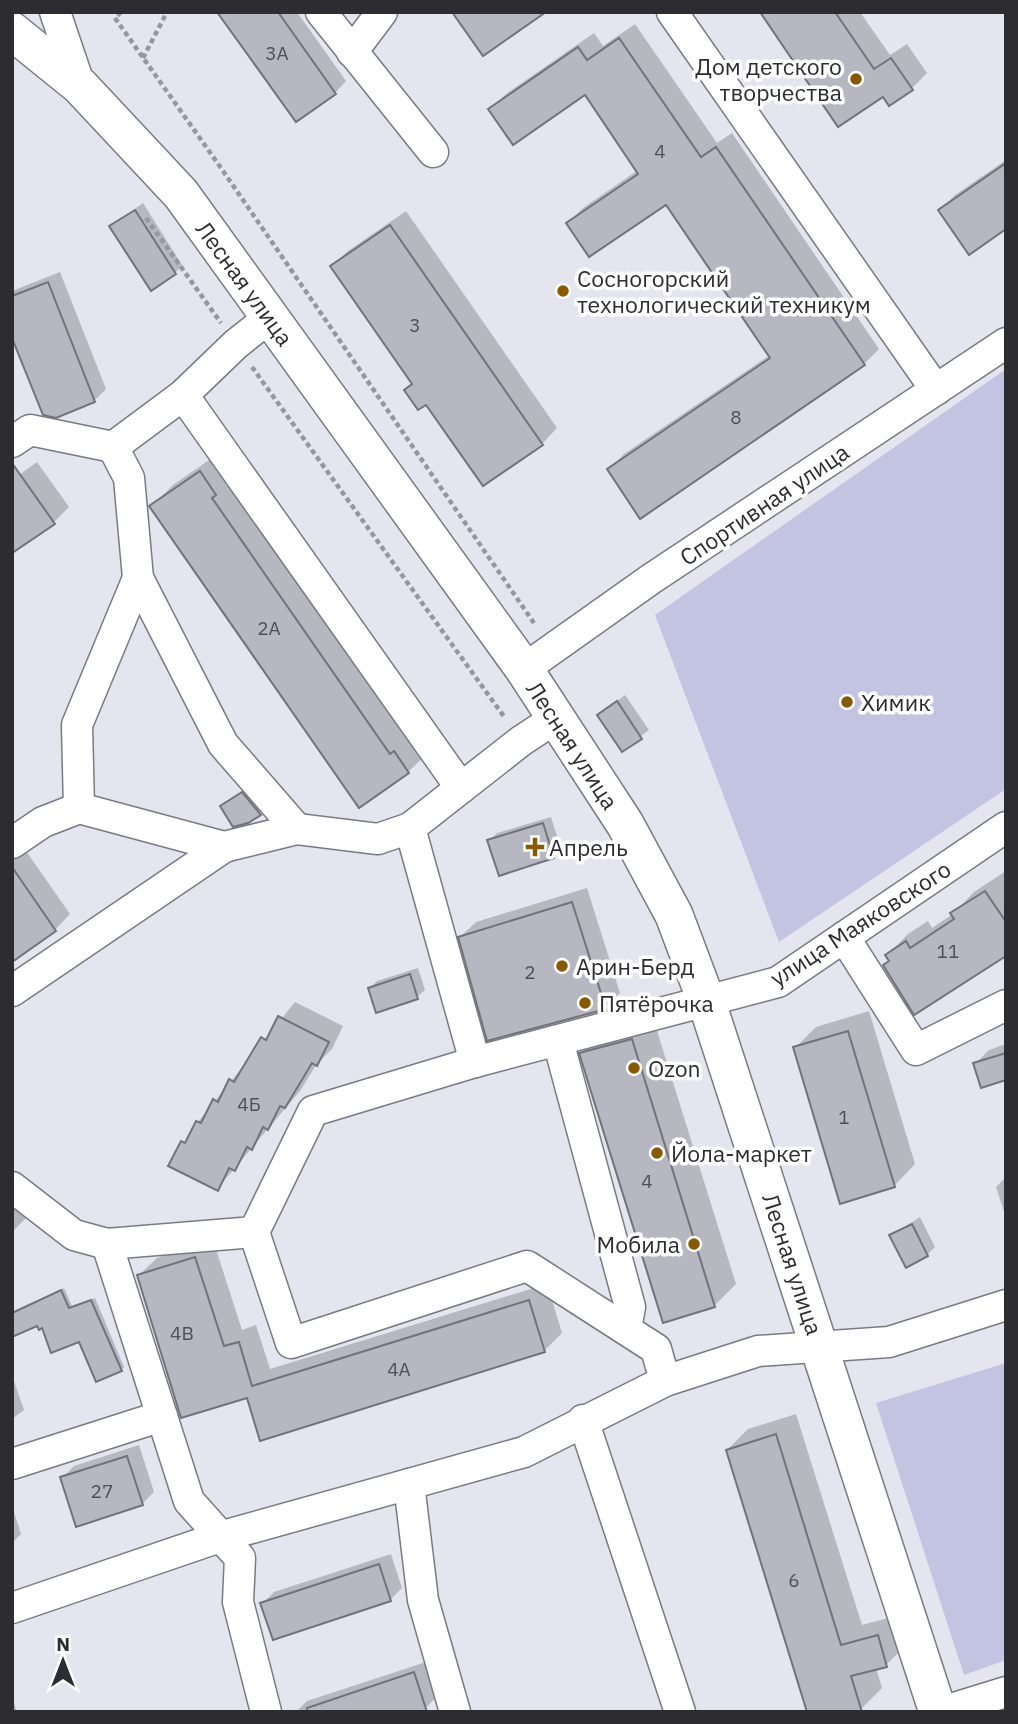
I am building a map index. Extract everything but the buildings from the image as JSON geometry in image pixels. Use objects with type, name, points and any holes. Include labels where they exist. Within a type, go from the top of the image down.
[{"type":"main road","name":"Лесная улица","points":[[12,31],[80,86],[181,194],[524,669],[625,824],[674,915],[707,1003],[939,1712]]},
{"type":"street","points":[[55,12],[80,86]]},
{"type":"street","points":[[321,12],[433,152]]},
{"type":"street","points":[[352,52],[382,12]]},
{"type":"street","points":[[672,12],[936,390]]},
{"type":"street","points":[[18,431],[113,447],[183,395],[236,344],[270,317]]},
{"type":"street","name":"Спортивная улица","points":[[524,669],[651,579],[1006,343]]},
{"type":"street","points":[[183,395],[461,788]]},
{"type":"street","points":[[113,447],[129,478],[138,578],[223,744],[297,829]]},
{"type":"street","points":[[79,808],[77,725],[138,578]]},
{"type":"street","points":[[12,991],[225,847],[297,829],[378,839],[410,828],[556,718]]},
{"type":"street","points":[[12,843],[43,822],[79,808],[225,847]]},
{"type":"street","name":"улица Маяковского","points":[[254,1232],[313,1111],[475,1062],[707,1003],[778,982],[1006,827]]},
{"type":"street","points":[[410,828],[475,1062]]},
{"type":"street","points":[[844,937],[916,1050],[1006,1005]]},
{"type":"street","points":[[558,1041],[630,1307],[626,1329]]},
{"type":"street","points":[[12,1187],[74,1235],[107,1244],[254,1232],[291,1343],[527,1266],[656,1349],[665,1381]]},
{"type":"street","points":[[107,1244],[189,1501],[240,1558],[238,1602],[266,1712]]},
{"type":"street","points":[[12,1608],[223,1536],[524,1452],[665,1381],[758,1351],[889,1342],[1006,1305]]},
{"type":"street","points":[[12,1464],[162,1416]]},
{"type":"street","points":[[583,1420],[680,1712]]},
{"type":"street","points":[[409,1484],[422,1600],[455,1712]]},
{"type":"street","points":[[939,1712],[1006,1692]]},
{"type":"path","points":[[121,12],[115,19],[541,633]]},
{"type":"path","points":[[143,58],[167,12]]},
{"type":"path","points":[[146,218],[522,741]]},
{"type":"shaded area","name":"Химик","points":[[1006,369],[1006,789],[779,942],[655,615]]},
{"type":"shaded area","points":[[1006,1363],[1006,1660],[964,1675],[876,1403]]},
{"type":"place","name":"Дом детского творчества","points":[[856,79]]},
{"type":"place","name":"Сосногорский технологический техникум","points":[[563,291]]},
{"type":"place","name":"Химик","points":[[847,702]]},
{"type":"place","name":"Апрель","points":[[535,847]]},
{"type":"place","name":"Арин-Берд","points":[[562,966]]},
{"type":"place","name":"Пятёрочка","points":[[585,1003]]},
{"type":"place","name":"Ozon","points":[[634,1068]]},
{"type":"place","name":"Йола-маркет","points":[[657,1153]]},
{"type":"place","name":"Мобила","points":[[694,1244]]}]
